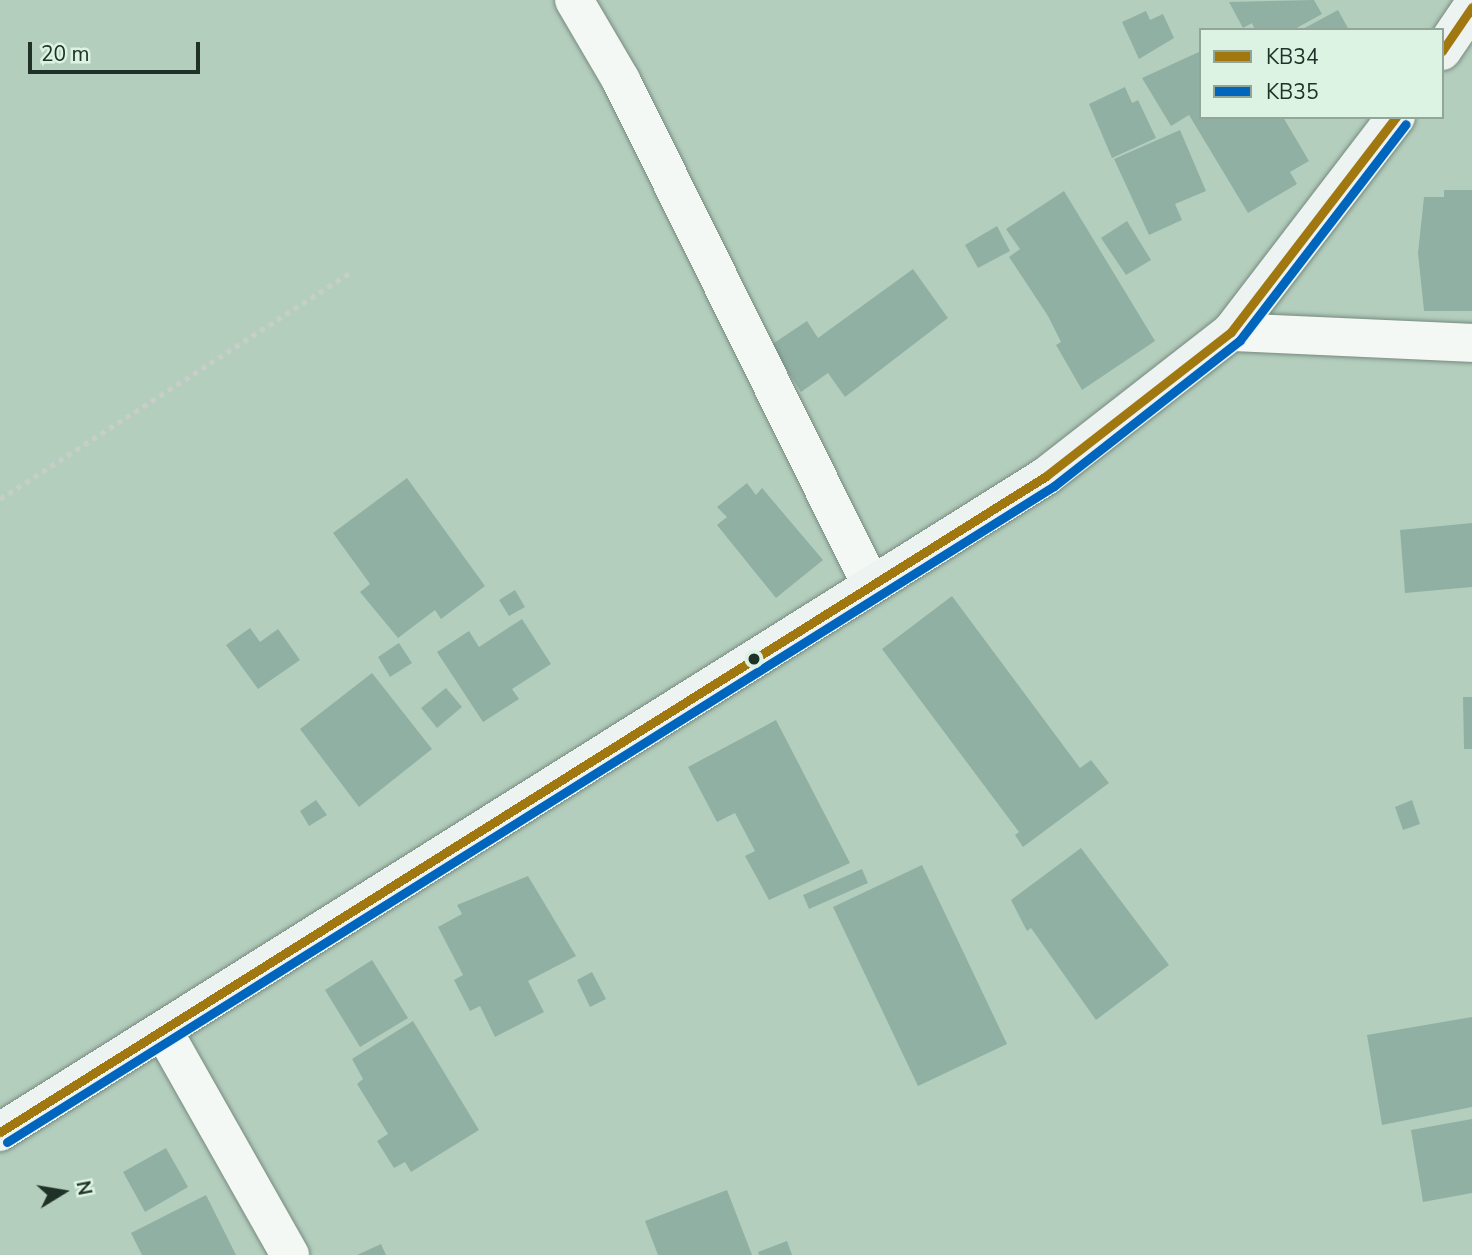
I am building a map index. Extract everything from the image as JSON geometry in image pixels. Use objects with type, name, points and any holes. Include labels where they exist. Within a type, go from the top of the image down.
[{"type":"street","points":[[574,0],[621,79],[871,585]]},
{"type":"street","points":[[1444,48],[1472,8]]},
{"type":"street","points":[[0,1132],[165,1034],[1046,476],[1231,332],[1394,119]]},
{"type":"street","points":[[1231,332],[1472,343]]},
{"type":"street","points":[[165,1034],[290,1255]]},
{"type":"path","points":[[0,499],[349,273]]},
{"type":"building","points":[[1314,0],[1322,14],[1297,28],[1254,28],[1252,23],[1243,28],[1229,2]]},
{"type":"building","points":[[1338,10],[1348,28],[1305,28]]},
{"type":"building","points":[[1146,11],[1150,20],[1163,14],[1174,38],[1139,59],[1122,22]]},
{"type":"building","points":[[1199,52],[1199,119],[1284,119],[1309,161],[1290,172],[1297,184],[1248,213],[1189,115],[1171,126],[1142,78]]},
{"type":"building","points":[[1125,87],[1132,103],[1138,100],[1156,138],[1112,158],[1089,104]]},
{"type":"building","points":[[1180,130],[1206,191],[1175,204],[1182,220],[1149,235],[1114,159]]},
{"type":"building","points":[[1444,190],[1472,190],[1472,311],[1424,311],[1418,253],[1424,197],[1444,197]]},
{"type":"building","points":[[1064,191],[1155,341],[1082,390],[1056,345],[1061,342],[1048,316],[1009,257],[1020,249],[1006,229]]},
{"type":"building","points":[[1127,221],[1151,260],[1126,275],[1101,238]]},
{"type":"building","points":[[997,226],[1010,251],[978,268],[965,245]]},
{"type":"building","points":[[913,269],[948,318],[845,397],[828,373],[801,392],[771,345],[807,321],[818,338]]},
{"type":"building","points":[[407,478],[485,586],[441,619],[435,610],[398,638],[360,592],[370,584],[333,533]]},
{"type":"building","points":[[747,483],[756,495],[762,488],[823,560],[776,598],[717,525],[727,517],[717,507]]},
{"type":"building","points":[[1472,523],[1472,587],[1405,593],[1400,530]]},
{"type":"building","points":[[515,590],[525,607],[509,616],[499,600]]},
{"type":"building","points":[[952,596],[1080,768],[1091,760],[1109,783],[1023,847],[1015,835],[1019,832],[882,649]]},
{"type":"building","points":[[522,619],[551,664],[512,689],[519,699],[483,722],[437,652],[469,631],[479,647]]},
{"type":"building","points":[[250,628],[260,642],[278,629],[300,660],[258,689],[226,645]]},
{"type":"building","points":[[399,643],[412,663],[390,677],[378,657]]},
{"type":"building","points":[[372,673],[432,749],[359,807],[300,729]]},
{"type":"building","points":[[446,688],[462,707],[437,728],[421,708]]},
{"type":"building","points":[[1463,697],[1472,697],[1472,749],[1464,749]]},
{"type":"building","points":[[776,720],[850,863],[769,900],[745,856],[755,851],[735,813],[717,822],[688,767]]},
{"type":"building","points":[[316,800],[327,815],[309,826],[300,811]]},
{"type":"building","points":[[1412,800],[1420,824],[1403,830],[1395,807]]},
{"type":"building","points":[[1081,848],[1169,965],[1096,1020],[1031,928],[1027,931],[1011,900]]},
{"type":"building","points":[[922,865],[1007,1044],[918,1086],[833,907]]},
{"type":"building","points":[[862,869],[868,883],[809,909],[803,895]]},
{"type":"building","points":[[528,876],[576,956],[528,981],[544,1012],[495,1037],[480,1006],[470,1011],[454,980],[463,975],[438,927],[462,914],[457,905]]},
{"type":"building","points":[[372,960],[408,1018],[360,1047],[325,990]]},
{"type":"building","points":[[592,972],[606,999],[590,1007],[577,980]]},
{"type":"building","points":[[1472,1017],[1472,1107],[1382,1125],[1367,1035]]},
{"type":"building","points":[[413,1021],[479,1130],[411,1172],[405,1162],[394,1168],[377,1141],[388,1134],[357,1084],[363,1079],[352,1059]]},
{"type":"building","points":[[1472,1119],[1472,1193],[1423,1202],[1411,1130]]},
{"type":"building","points":[[166,1148],[188,1187],[145,1212],[123,1172]]},
{"type":"building","points":[[727,1190],[752,1255],[658,1255],[645,1221]]},
{"type":"building","points":[[206,1195],[236,1255],[142,1255],[131,1233]]},
{"type":"building","points":[[787,1241],[792,1255],[759,1255],[758,1252]]},
{"type":"building","points":[[381,1244],[386,1255],[357,1255]]},
{"type":"transit line","name":"KB34","points":[[1444,48],[1472,7]]},
{"type":"transit line","name":"KB34","points":[[0,1132],[1046,476],[1231,332],[1394,119]]},
{"type":"transit line","name":"KB35","points":[[7,1142],[1054,486],[1240,340],[1406,124]]}]
